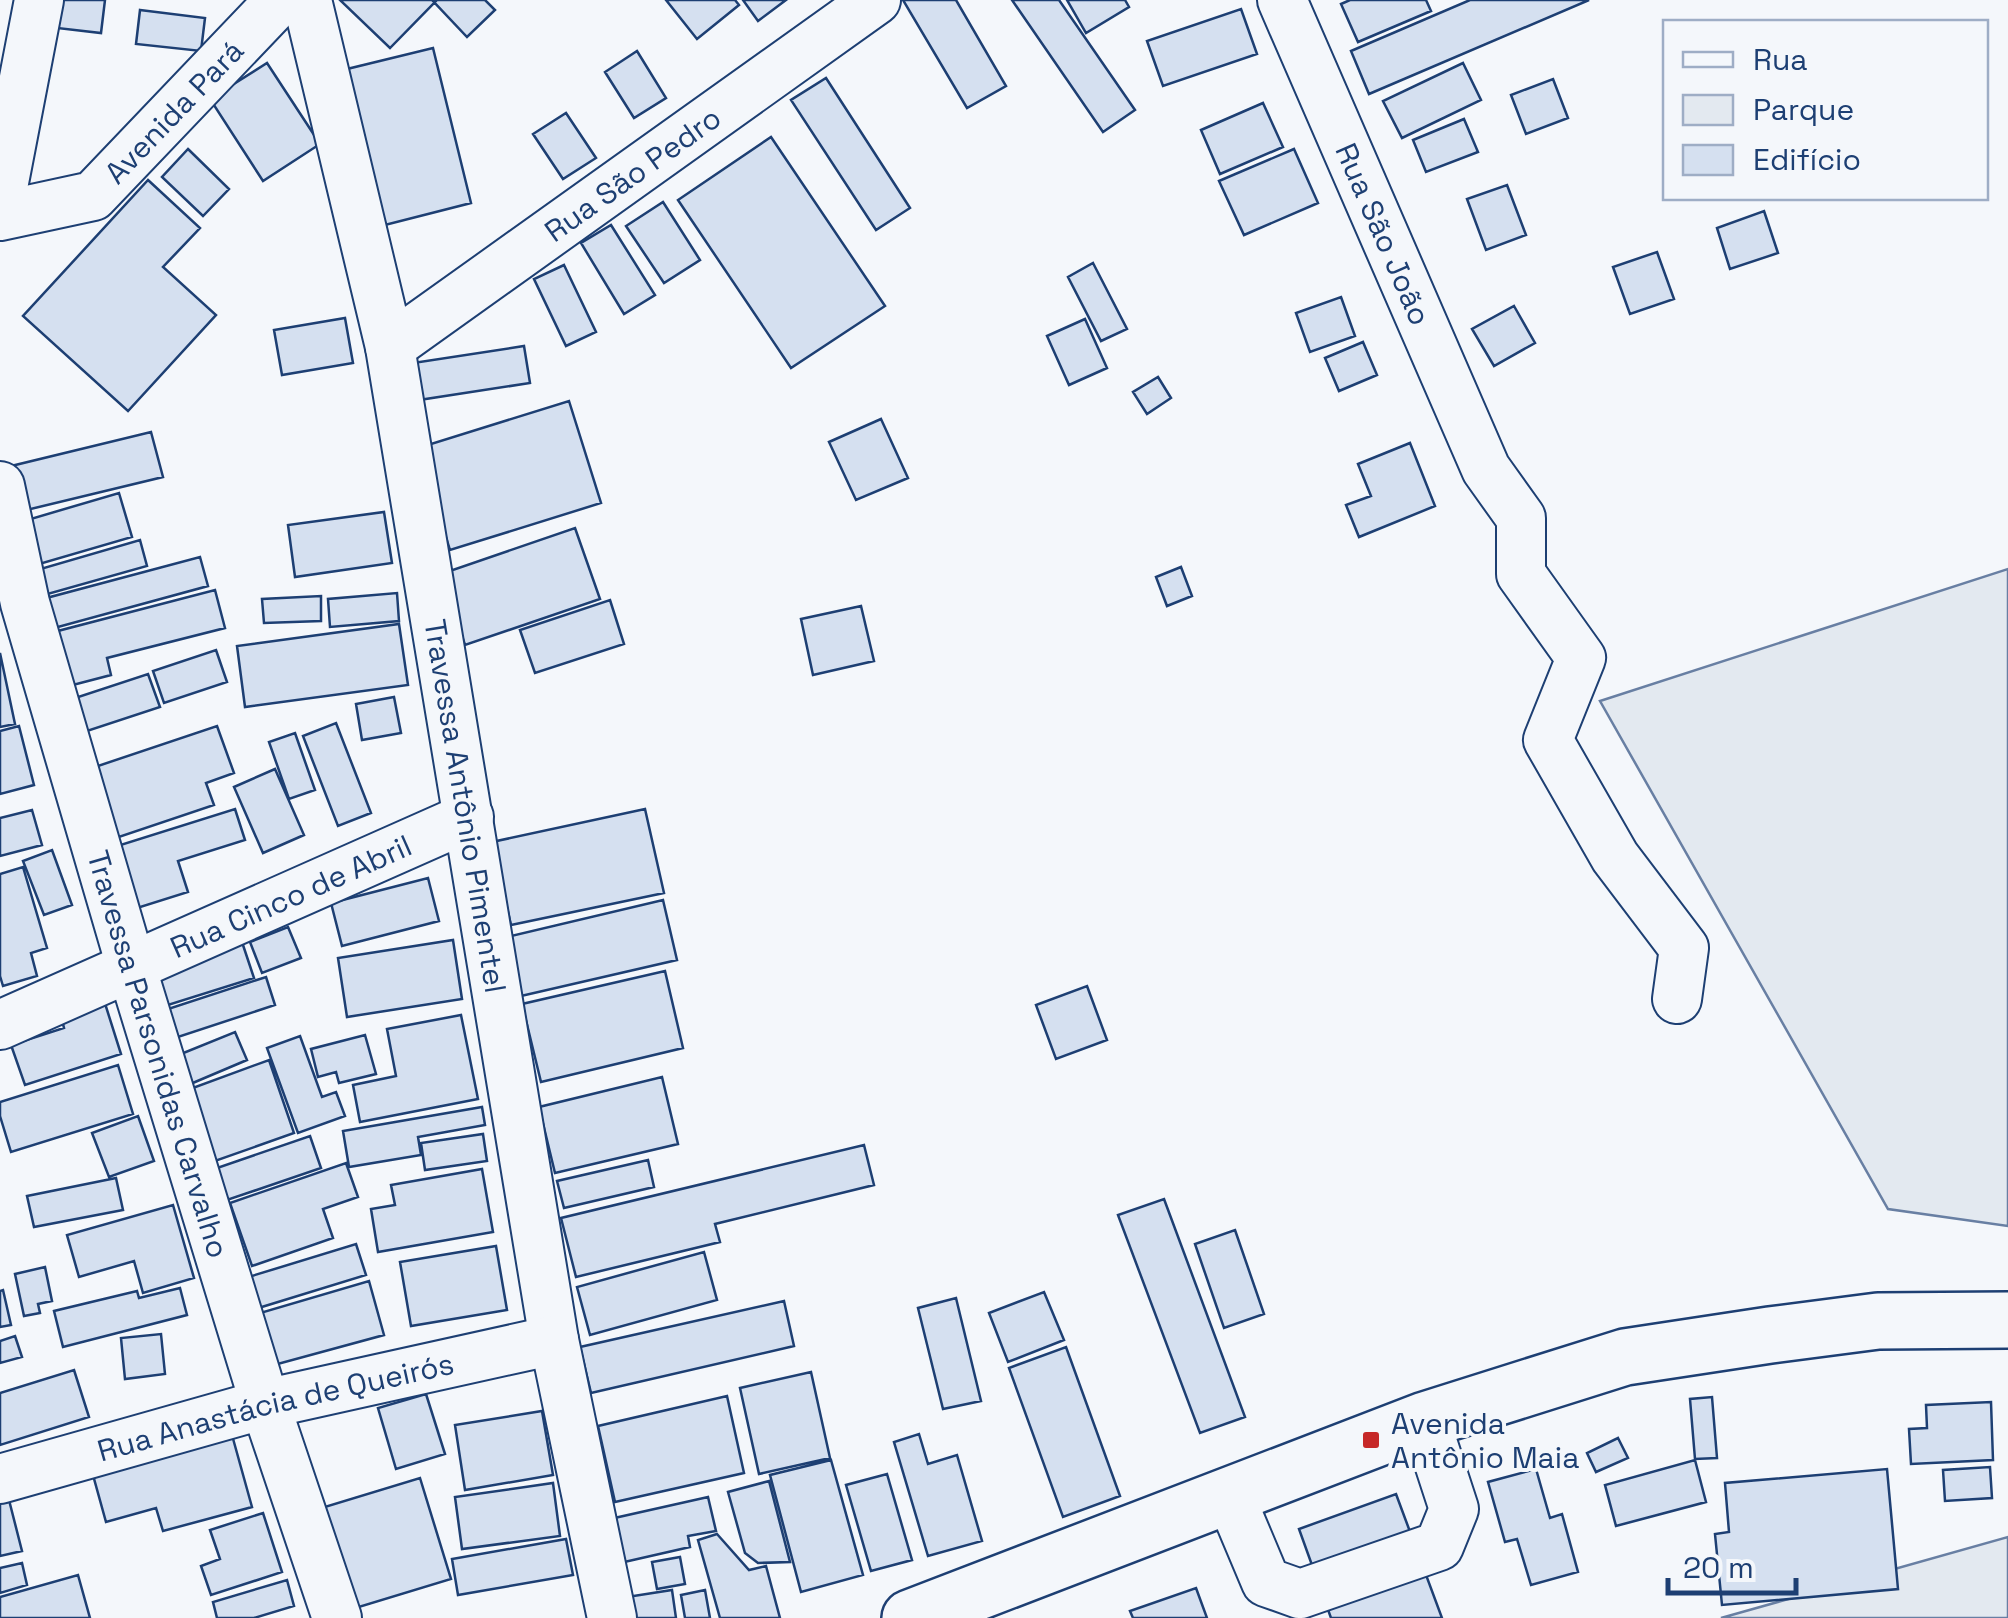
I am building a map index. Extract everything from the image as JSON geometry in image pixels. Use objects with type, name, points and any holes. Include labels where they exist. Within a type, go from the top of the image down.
[{"type":"main road","points":[[910,1618],[1424,1420],[1625,1357],[1878,1321],[2008,1320]]},
{"type":"street","points":[[0,203],[39,0]]},
{"type":"street","name":"Avenida Pará","points":[[0,216],[93,196],[280,0]]},
{"type":"street","name":"Travessa Antônio Pimentel","points":[[307,0],[390,347],[554,1340],[612,1618]]},
{"type":"street","name":"Rua São Pedro","points":[[390,347],[876,0]]},
{"type":"street","name":"Rua São João","points":[[1282,0],[1486,468],[1522,518],[1522,574],[1581,658],[1548,740],[1616,857],[1684,948],[1677,999]]},
{"type":"street","name":"Travessa Parsonidas Carvalho","points":[[0,486],[12,606],[130,966],[265,1404],[338,1618]]},
{"type":"street","name":"Rua Cinco de Abril","points":[[0,1025],[469,817]]},
{"type":"street","name":"Rua Anastácia de Queirós","points":[[0,1479],[265,1404],[554,1340]]},
{"type":"street","points":[[1230,1494],[1266,1582],[1300,1594],[1439,1546],[1454,1509],[1424,1420]]},
{"type":"green space","points":[[2008,569],[2008,1226],[1888,1209],[1600,701]]},
{"type":"green space","points":[[2008,1537],[2008,1618],[1721,1618]]},
{"type":"building","points":[[60,0],[105,0],[101,33],[57,28]]},
{"type":"building","points":[[340,0],[437,0],[390,48]]},
{"type":"building","points":[[432,0],[485,0],[495,10],[467,37]]},
{"type":"building","points":[[666,0],[735,0],[739,5],[697,39]]},
{"type":"building","points":[[743,0],[786,0],[758,21]]},
{"type":"building","points":[[903,0],[956,0],[1006,86],[967,108]]},
{"type":"building","points":[[1012,0],[1059,0],[1135,110],[1103,132]]},
{"type":"building","points":[[1067,0],[1125,0],[1129,7],[1086,33]]},
{"type":"building","points":[[1350,0],[1426,0],[1431,11],[1358,42],[1341,4]]},
{"type":"building","points":[[1470,0],[1589,0],[1369,94],[1351,51]]},
{"type":"building","points":[[1241,9],[1257,54],[1163,86],[1147,41]]},
{"type":"building","points":[[140,10],[205,18],[201,51],[136,44]]},
{"type":"building","points":[[433,48],[471,203],[381,226],[343,70]]},
{"type":"building","points":[[637,51],[666,98],[634,118],[605,72]]},
{"type":"building","points":[[267,63],[320,144],[263,181],[210,99]]},
{"type":"building","points":[[1463,63],[1481,100],[1402,138],[1383,101]]},
{"type":"building","points":[[826,78],[910,208],[876,230],[791,100]]},
{"type":"building","points":[[1553,79],[1568,118],[1526,134],[1511,95]]},
{"type":"building","points":[[1263,103],[1283,147],[1220,174],[1201,130]]},
{"type":"building","points":[[566,113],[596,158],[563,179],[533,134]]},
{"type":"building","points":[[1464,119],[1478,152],[1426,172],[1413,140]]},
{"type":"building","points":[[771,137],[885,306],[791,368],[678,200]]},
{"type":"building","points":[[188,149],[229,189],[203,216],[162,177]]},
{"type":"building","points":[[1294,149],[1318,203],[1244,235],[1219,181]]},
{"type":"building","points":[[148,180],[200,228],[163,267],[216,315],[128,411],[23,316]]},
{"type":"building","points":[[1507,185],[1526,235],[1486,250],[1467,199]]},
{"type":"building","points":[[663,202],[700,260],[664,283],[626,226]]},
{"type":"building","points":[[1764,211],[1778,253],[1730,269],[1717,228]]},
{"type":"building","points":[[611,225],[655,295],[624,314],[581,243]]},
{"type":"building","points":[[1657,252],[1674,299],[1630,314],[1613,267]]},
{"type":"building","points":[[1093,263],[1127,329],[1101,341],[1068,277]]},
{"type":"building","points":[[564,265],[596,332],[566,346],[534,279]]},
{"type":"building","points":[[1341,297],[1355,336],[1310,352],[1296,313]]},
{"type":"building","points":[[1514,306],[1535,343],[1494,366],[1472,329]]},
{"type":"building","points":[[345,318],[353,363],[282,375],[274,330]]},
{"type":"building","points":[[1085,319],[1107,368],[1069,385],[1047,336]]},
{"type":"building","points":[[1363,342],[1377,375],[1339,391],[1325,358]]},
{"type":"building","points":[[524,346],[530,383],[419,400],[413,363]]},
{"type":"building","points":[[1158,377],[1171,398],[1147,414],[1133,392]]},
{"type":"building","points":[[569,401],[601,503],[450,550],[418,448]]},
{"type":"building","points":[[881,419],[908,478],[856,500],[829,442]]},
{"type":"building","points":[[151,432],[163,477],[14,513],[3,468]]},
{"type":"building","points":[[1410,443],[1435,506],[1359,537],[1346,505],[1371,496],[1358,464]]},
{"type":"building","points":[[119,493],[132,537],[29,567],[17,523]]},
{"type":"building","points":[[384,512],[392,563],[295,577],[288,525]]},
{"type":"building","points":[[575,528],[600,599],[465,645],[441,574]]},
{"type":"building","points":[[140,540],[147,566],[37,597],[30,572]]},
{"type":"building","points":[[200,557],[208,586],[47,630],[39,600]]},
{"type":"building","points":[[1181,567],[1192,596],[1167,606],[1156,577]]},
{"type":"building","points":[[215,590],[225,628],[107,658],[111,675],[69,686],[54,632]]},
{"type":"building","points":[[397,593],[399,621],[330,627],[328,599]]},
{"type":"building","points":[[321,596],[321,621],[264,623],[262,599]]},
{"type":"building","points":[[610,600],[624,644],[535,673],[520,630]]},
{"type":"building","points":[[861,606],[874,661],[813,675],[801,619]]},
{"type":"building","points":[[399,624],[408,685],[245,707],[237,646]]},
{"type":"building","points":[[216,650],[227,682],[164,703],[153,671]]},
{"type":"building","points":[[0,653],[15,724],[0,727]]},
{"type":"building","points":[[148,674],[160,707],[81,733],[69,700]]},
{"type":"building","points":[[394,697],[401,733],[362,740],[356,704]]},
{"type":"building","points":[[336,723],[371,813],[338,826],[303,736]]},
{"type":"building","points":[[19,726],[34,785],[0,794],[0,731]]},
{"type":"building","points":[[217,726],[234,773],[206,783],[214,805],[110,840],[86,770]]},
{"type":"building","points":[[295,733],[315,790],[289,799],[269,742]]},
{"type":"building","points":[[275,769],[304,835],[263,853],[234,787]]},
{"type":"building","points":[[235,809],[245,840],[178,861],[188,892],[134,909],[114,847]]},
{"type":"building","points":[[645,809],[664,893],[511,925],[492,842]]},
{"type":"building","points":[[32,810],[42,845],[0,856],[0,818]]},
{"type":"building","points":[[52,850],[72,905],[44,915],[23,861]]},
{"type":"building","points":[[23,867],[47,948],[31,953],[37,976],[3,986],[0,874]]},
{"type":"building","points":[[428,878],[439,921],[342,946],[331,903]]},
{"type":"building","points":[[663,900],[677,960],[521,996],[507,937]]},
{"type":"building","points":[[288,927],[301,958],[262,973],[250,942]]},
{"type":"building","points":[[241,939],[254,978],[168,1005],[156,966]]},
{"type":"building","points":[[453,940],[462,999],[347,1017],[338,958]]},
{"type":"building","points":[[665,971],[683,1048],[541,1082],[522,1004]]},
{"type":"building","points":[[266,977],[275,1005],[178,1037],[168,1009]]},
{"type":"building","points":[[1087,986],[1107,1040],[1056,1059],[1036,1005]]},
{"type":"building","points":[[102,994],[121,1054],[25,1085],[11,1045],[64,1028],[59,1008]]},
{"type":"building","points":[[461,1015],[478,1099],[360,1122],[353,1085],[396,1076],[387,1029]]},
{"type":"building","points":[[235,1032],[247,1060],[188,1085],[176,1056]]},
{"type":"building","points":[[365,1035],[376,1074],[339,1083],[336,1072],[318,1077],[311,1049]]},
{"type":"building","points":[[300,1036],[322,1097],[336,1092],[345,1116],[298,1133],[267,1048]]},
{"type":"building","points":[[269,1060],[294,1133],[215,1161],[190,1089]]},
{"type":"building","points":[[118,1065],[133,1114],[11,1152],[0,1116],[0,1102]]},
{"type":"building","points":[[662,1077],[678,1144],[555,1173],[539,1107]]},
{"type":"building","points":[[482,1107],[485,1125],[418,1137],[421,1155],[349,1167],[343,1131]]},
{"type":"building","points":[[138,1116],[154,1161],[109,1177],[92,1133]]},
{"type":"building","points":[[483,1134],[487,1161],[425,1170],[421,1143]]},
{"type":"building","points":[[310,1136],[321,1168],[227,1200],[217,1168]]},
{"type":"building","points":[[864,1145],[874,1185],[715,1224],[720,1242],[576,1277],[561,1218]]},
{"type":"building","points":[[648,1160],[654,1187],[564,1208],[557,1181]]},
{"type":"building","points":[[346,1163],[358,1197],[323,1209],[333,1238],[252,1266],[230,1203]]},
{"type":"building","points":[[482,1169],[493,1232],[378,1252],[371,1209],[395,1205],[391,1185]]},
{"type":"building","points":[[116,1178],[123,1210],[34,1227],[27,1196]]},
{"type":"building","points":[[1164,1199],[1245,1417],[1200,1433],[1118,1215]]},
{"type":"building","points":[[173,1205],[194,1278],[143,1293],[134,1261],[79,1277],[67,1235]]},
{"type":"building","points":[[1235,1230],[1264,1314],[1224,1328],[1195,1244]]},
{"type":"building","points":[[356,1244],[366,1275],[252,1310],[242,1279]]},
{"type":"building","points":[[496,1246],[507,1310],[411,1326],[400,1262]]},
{"type":"building","points":[[704,1252],[717,1300],[590,1335],[577,1287]]},
{"type":"building","points":[[45,1267],[52,1301],[38,1304],[40,1313],[24,1316],[15,1274]]},
{"type":"building","points":[[369,1281],[384,1335],[274,1365],[260,1313]]},
{"type":"building","points":[[180,1288],[187,1315],[63,1347],[54,1311],[137,1291],[139,1298]]},
{"type":"building","points":[[3,1290],[11,1325],[0,1327],[0,1291]]},
{"type":"building","points":[[1044,1292],[1064,1340],[1008,1362],[989,1313]]},
{"type":"building","points":[[956,1298],[981,1401],[943,1409],[918,1308]]},
{"type":"building","points":[[784,1301],[794,1346],[591,1393],[580,1347]]},
{"type":"building","points":[[161,1334],[165,1374],[125,1379],[121,1338]]},
{"type":"building","points":[[15,1336],[22,1357],[0,1363],[0,1341]]},
{"type":"building","points":[[1066,1347],[1120,1496],[1063,1517],[1009,1368]]},
{"type":"building","points":[[74,1370],[89,1417],[0,1445],[0,1393]]},
{"type":"building","points":[[811,1372],[830,1458],[759,1474],[740,1388]]},
{"type":"building","points":[[426,1394],[445,1454],[396,1469],[378,1408]]},
{"type":"building","points":[[727,1396],[744,1473],[615,1502],[598,1426]]},
{"type":"building","points":[[1712,1397],[1717,1458],[1695,1459],[1690,1399]]},
{"type":"building","points":[[1991,1402],[1993,1460],[1911,1464],[1909,1429],[1927,1428],[1926,1405]]},
{"type":"building","points":[[542,1411],[553,1475],[465,1490],[455,1425]]},
{"type":"building","points":[[919,1434],[928,1464],[957,1455],[982,1541],[928,1556],[894,1442]]},
{"type":"building","points":[[232,1435],[252,1507],[163,1531],[156,1508],[106,1522],[93,1475]]},
{"type":"building","points":[[1618,1438],[1628,1458],[1596,1472],[1587,1453]]},
{"type":"building","points":[[831,1460],[863,1575],[801,1592],[770,1475]]},
{"type":"building","points":[[1695,1460],[1706,1502],[1616,1526],[1605,1485]]},
{"type":"building","points":[[1990,1467],[1992,1498],[1945,1501],[1943,1470]]},
{"type":"building","points":[[1536,1469],[1550,1518],[1562,1514],[1578,1572],[1531,1585],[1517,1539],[1505,1542],[1488,1482]]},
{"type":"building","points":[[1887,1469],[1898,1589],[1722,1605],[1715,1534],[1729,1532],[1725,1483]]},
{"type":"building","points":[[887,1474],[912,1560],[871,1571],[846,1485]]},
{"type":"building","points":[[420,1478],[451,1579],[349,1610],[318,1509]]},
{"type":"building","points":[[769,1481],[790,1562],[758,1563],[745,1553],[728,1492]]},
{"type":"building","points":[[553,1483],[560,1536],[462,1549],[455,1497]]},
{"type":"building","points":[[1396,1494],[1442,1618],[1331,1618],[1299,1529]]},
{"type":"building","points":[[708,1497],[716,1531],[688,1536],[690,1547],[620,1563],[610,1519]]},
{"type":"building","points":[[9,1500],[22,1551],[0,1556],[0,1502]]},
{"type":"building","points":[[263,1513],[282,1572],[211,1595],[201,1566],[220,1559],[210,1530]]},
{"type":"building","points":[[717,1534],[749,1570],[766,1566],[780,1618],[720,1618],[698,1540]]},
{"type":"building","points":[[566,1539],[573,1575],[458,1595],[452,1559]]},
{"type":"building","points":[[680,1557],[685,1584],[657,1589],[652,1562]]},
{"type":"building","points":[[22,1563],[27,1585],[0,1593],[0,1568]]},
{"type":"building","points":[[78,1575],[90,1618],[0,1618],[0,1597]]},
{"type":"building","points":[[287,1580],[294,1606],[254,1618],[217,1618],[213,1602]]},
{"type":"building","points":[[1196,1588],[1207,1618],[1133,1618],[1130,1611]]},
{"type":"building","points":[[672,1590],[676,1618],[630,1618],[627,1597]]},
{"type":"building","points":[[705,1590],[710,1618],[685,1618],[681,1595]]},
{"type":"place","name":"Avenida Antônio Maia","points":[[1371,1440]]}]
